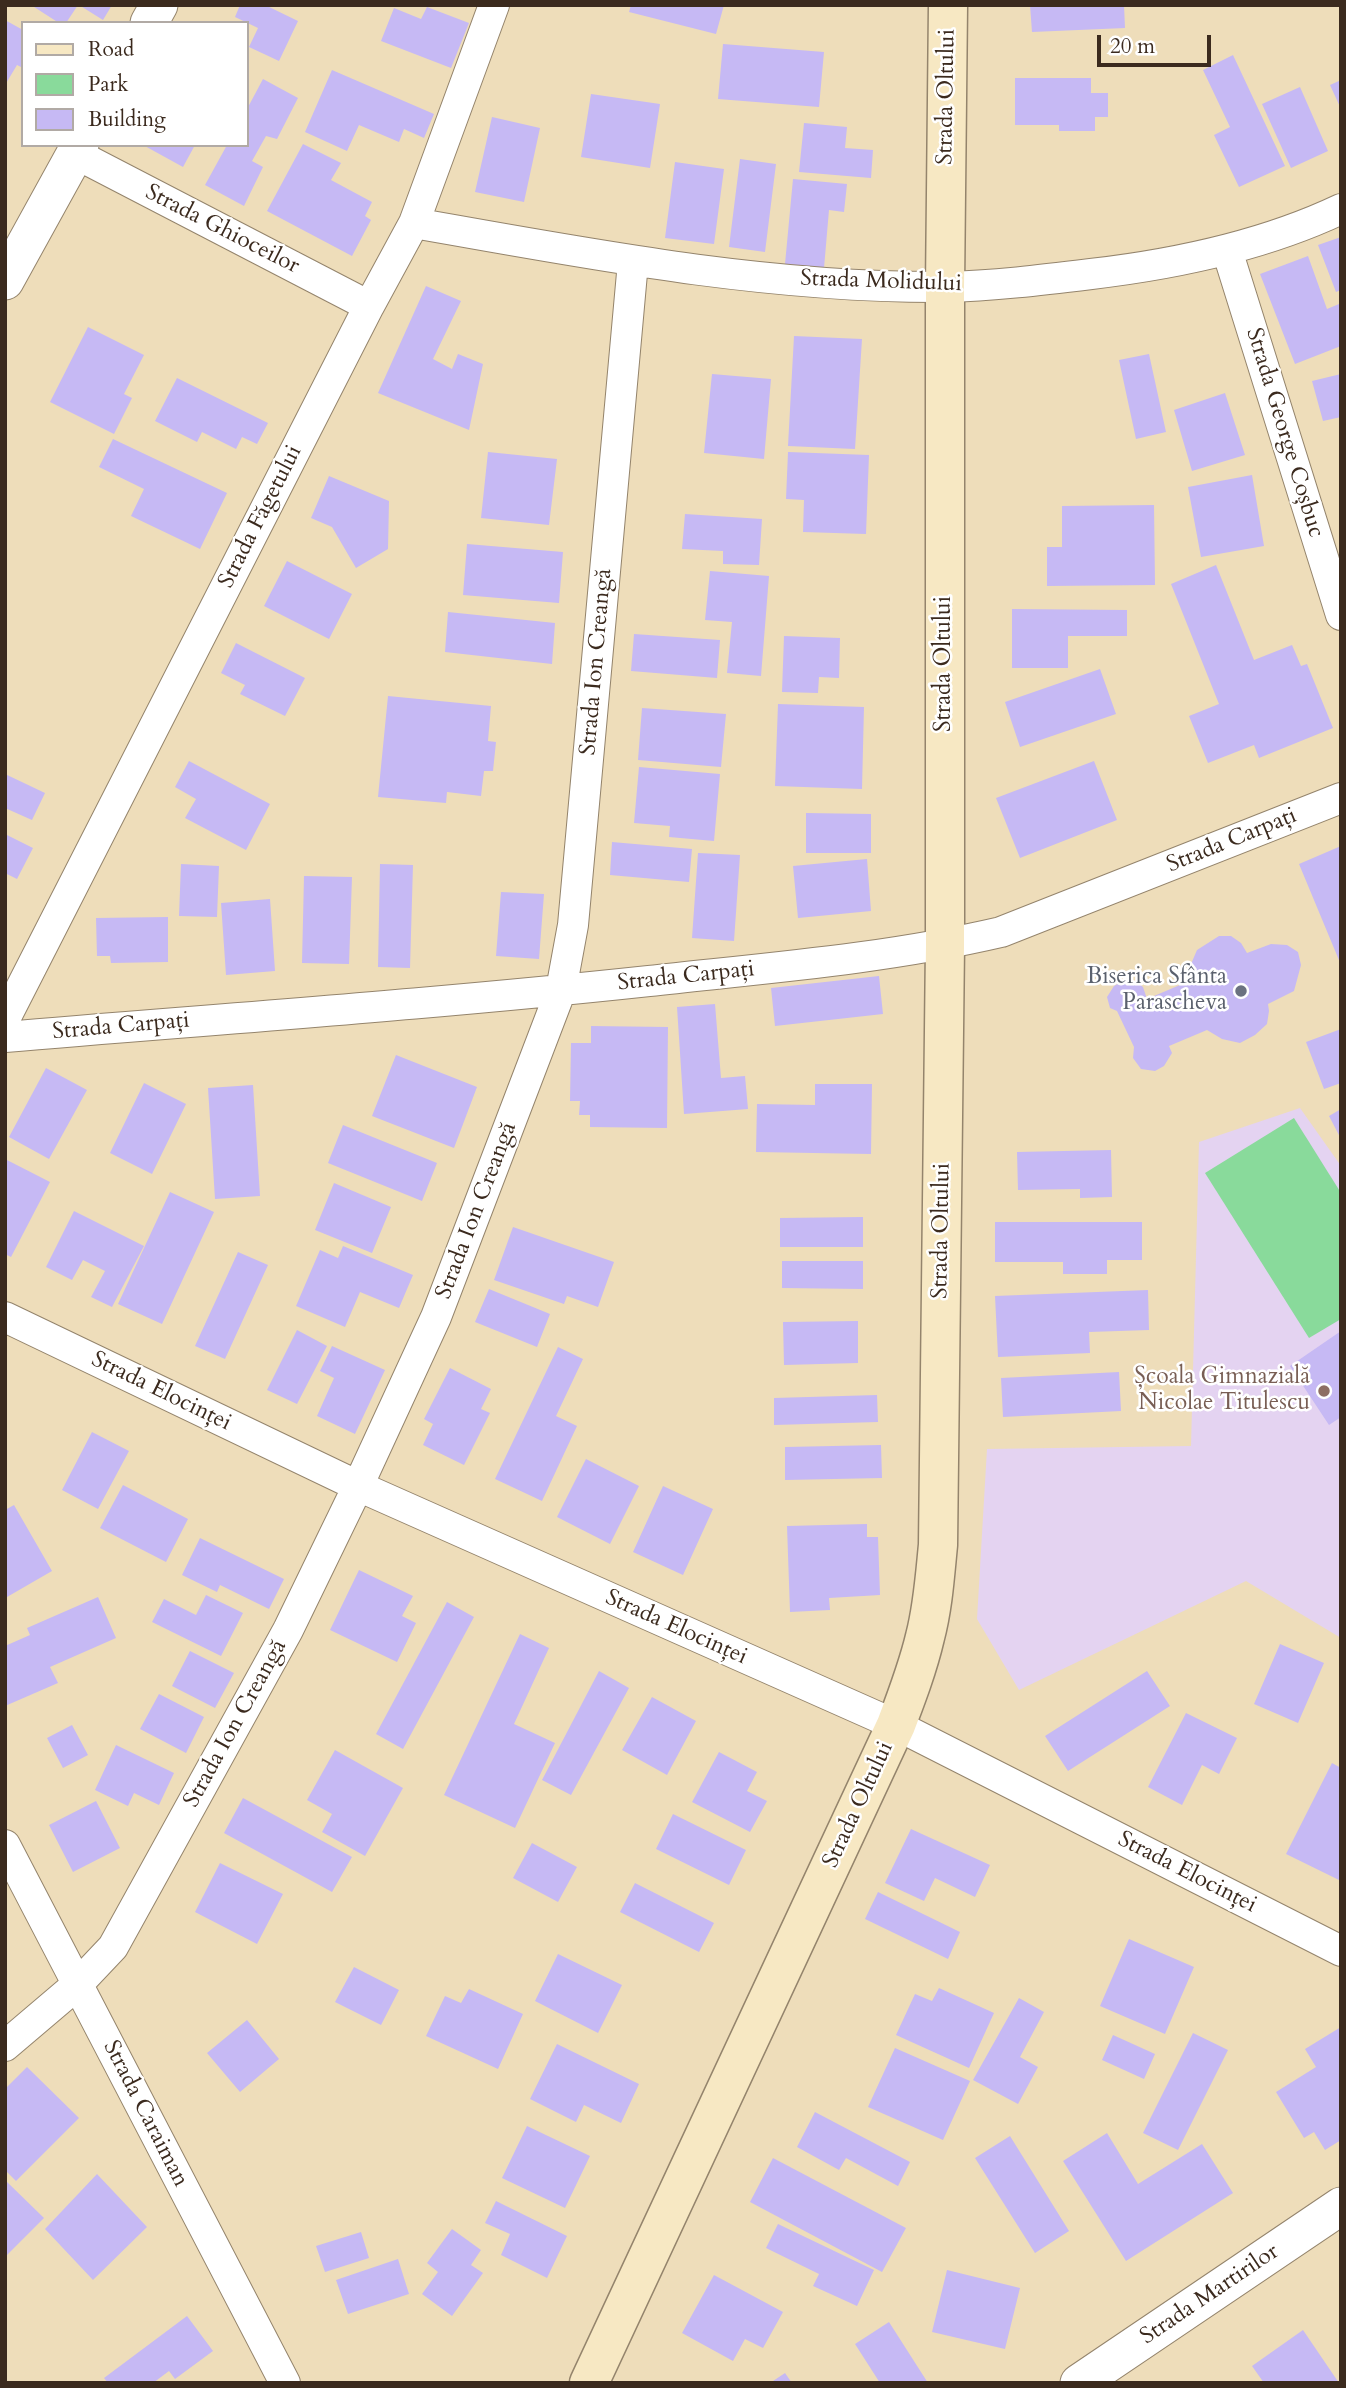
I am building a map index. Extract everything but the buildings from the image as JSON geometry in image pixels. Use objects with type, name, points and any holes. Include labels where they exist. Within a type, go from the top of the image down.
[{"type":"main road","name":"Strada Oltului","points":[[589,2383],[896,1725],[926,1636],[938,1545],[946,945],[945,287],[948,5]]},
{"type":"street","points":[[150,21],[159,5]]},
{"type":"street","name":"Strada Făgetului","points":[[5,1019],[414,223],[494,5]]},
{"type":"street","points":[[5,281],[78,150]]},
{"type":"street","name":"Strada Ghioceilor","points":[[78,150],[369,306]]},
{"type":"street","name":"Strada Molidului","points":[[414,223],[633,262],[852,285],[945,287],[1024,282],[1140,268],[1227,250],[1317,220],[1341,209]]},
{"type":"street","name":"Strada George Coșbuc","points":[[1227,250],[1341,615]]},
{"type":"street","name":"Strada Ion Creangă","points":[[5,2046],[78,1984],[113,1947],[288,1630],[436,1317],[561,990],[573,925],[633,262]]},
{"type":"street","name":"Strada Carpați","points":[[5,1037],[561,990],[863,958],[946,945],[1001,933],[1341,798]]},
{"type":"street","name":"Strada Elocinței","points":[[5,1317],[358,1486],[896,1725],[1341,1951]]},
{"type":"street","name":"Strada Caraiman","points":[[5,1845],[285,2383]]},
{"type":"street","name":"Strada Martirilor","points":[[1100,2377],[1341,2206]]},
{"type":"shaded area","points":[[1300,1108],[1341,1166],[1341,1638],[1246,1581],[1019,1690],[977,1619],[987,1449],[1191,1446],[1199,1142]]},
{"type":"green space","points":[[1294,1118],[1341,1193],[1341,1319],[1309,1338],[1205,1173]]},
{"type":"place","name":"Biserica Sfânta Parascheva","points":[[1241,991]]},
{"type":"place","name":"Școala Gimnazială Nicolae Titulescu","points":[[1324,1391]]}]
